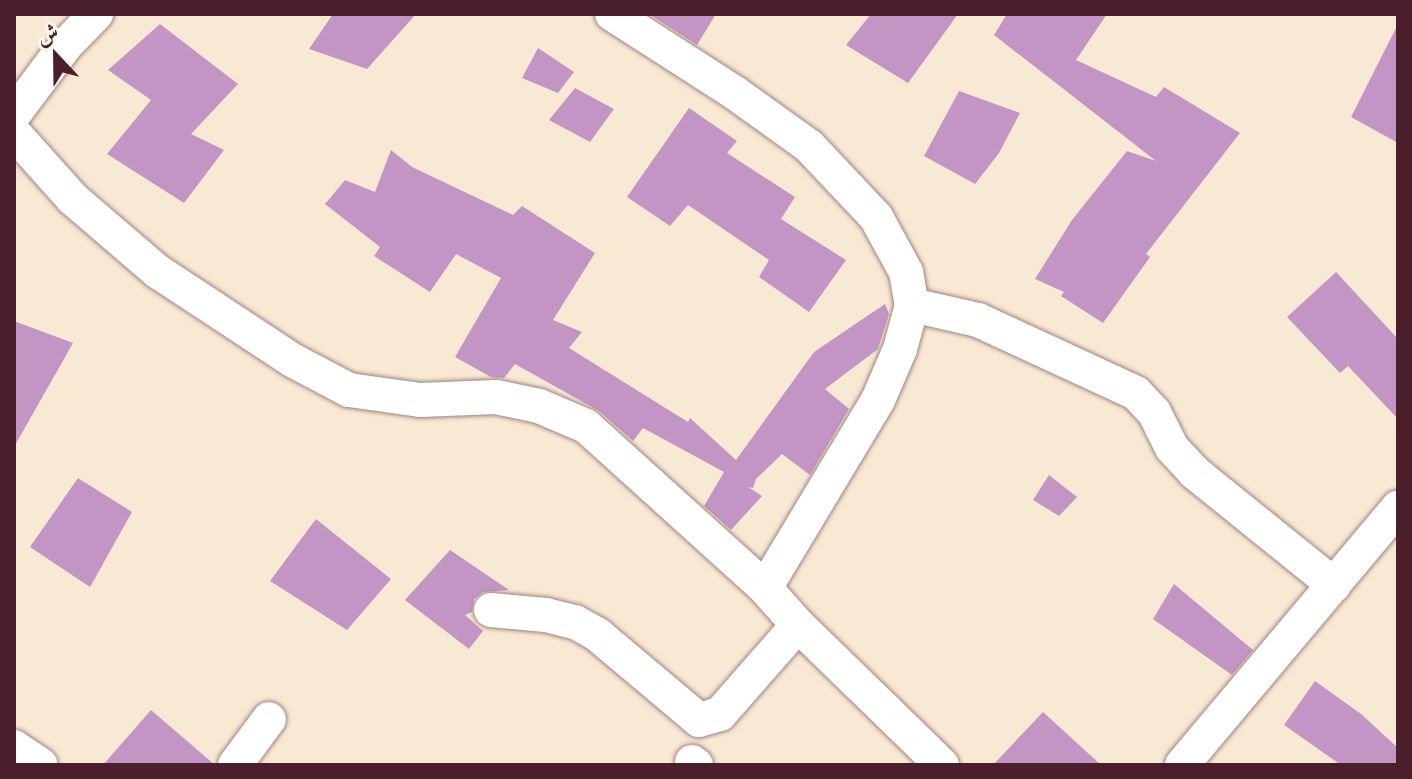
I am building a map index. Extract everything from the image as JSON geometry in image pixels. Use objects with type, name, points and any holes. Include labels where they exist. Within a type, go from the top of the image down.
[{"type":"street","points":[[14,114],[65,46],[96,14]]},
{"type":"street","points":[[612,14],[735,93],[809,146],[876,217],[893,243],[906,272],[912,305],[900,349],[878,400],[765,588]]},
{"type":"street","points":[[14,133],[73,199],[157,271],[292,360],[349,390],[420,400],[496,397],[539,406],[586,426],[765,588],[798,625],[942,765]]},
{"type":"street","points":[[912,305],[1002,329],[1136,393],[1154,412],[1172,448],[1194,472],[1334,585]]},
{"type":"street","points":[[1182,765],[1398,508]]},
{"type":"street","points":[[491,610],[546,615],[575,622],[598,635],[699,720],[720,714],[798,625]]},
{"type":"street","points":[[235,765],[269,719]]},
{"type":"street","points":[[14,747],[41,765]]},
{"type":"building","points":[[333,14],[416,14],[367,69],[309,49]]},
{"type":"building","points":[[649,14],[716,14],[697,45]]},
{"type":"building","points":[[871,14],[958,14],[908,83],[846,45]]},
{"type":"building","points":[[1007,14],[1107,14],[1076,60],[1156,97],[1164,87],[1240,133],[1146,254],[1150,257],[1103,323],[1061,296],[1064,292],[1035,279],[1072,220],[1127,151],[1156,161],[994,35]]},
{"type":"building","points":[[160,24],[238,84],[191,134],[224,150],[184,203],[107,154],[151,100],[108,70]]},
{"type":"building","points":[[1398,24],[1398,143],[1351,117]]},
{"type":"building","points":[[538,48],[574,72],[558,93],[522,78]]},
{"type":"building","points":[[575,88],[614,109],[590,142],[549,120]]},
{"type":"building","points":[[959,91],[1020,113],[999,153],[975,184],[924,156]]},
{"type":"building","points":[[689,108],[737,141],[727,153],[795,197],[781,219],[846,260],[809,312],[759,277],[769,260],[688,205],[670,226],[627,197]]},
{"type":"building","points":[[391,150],[412,167],[513,215],[522,206],[595,253],[553,320],[582,332],[569,348],[688,422],[690,418],[736,460],[814,352],[885,304],[889,314],[878,349],[825,389],[849,409],[810,475],[782,454],[756,479],[753,488],[748,487],[762,496],[731,530],[704,506],[724,472],[643,428],[633,441],[599,411],[515,364],[504,378],[491,377],[455,357],[501,278],[456,254],[430,292],[374,256],[380,247],[325,204],[345,180],[375,192]]},
{"type":"building","points":[[1336,272],[1398,339],[1398,419],[1348,366],[1340,373],[1287,317]]},
{"type":"building","points":[[14,321],[73,343],[14,447]]},
{"type":"building","points":[[1049,475],[1077,497],[1059,516],[1033,500]]},
{"type":"building","points":[[78,478],[132,512],[90,587],[30,547]]},
{"type":"building","points":[[316,519],[391,579],[347,630],[270,581]]},
{"type":"building","points":[[450,550],[509,590],[483,592],[474,599],[472,612],[465,615],[483,631],[469,649],[405,600]]},
{"type":"building","points":[[1174,584],[1253,650],[1232,675],[1153,619]]},
{"type":"building","points":[[1315,681],[1361,714],[1398,748],[1398,765],[1341,765],[1284,725]]},
{"type":"building","points":[[151,710],[215,765],[103,765]]},
{"type":"building","points":[[1043,712],[1101,765],[993,765]]}]
